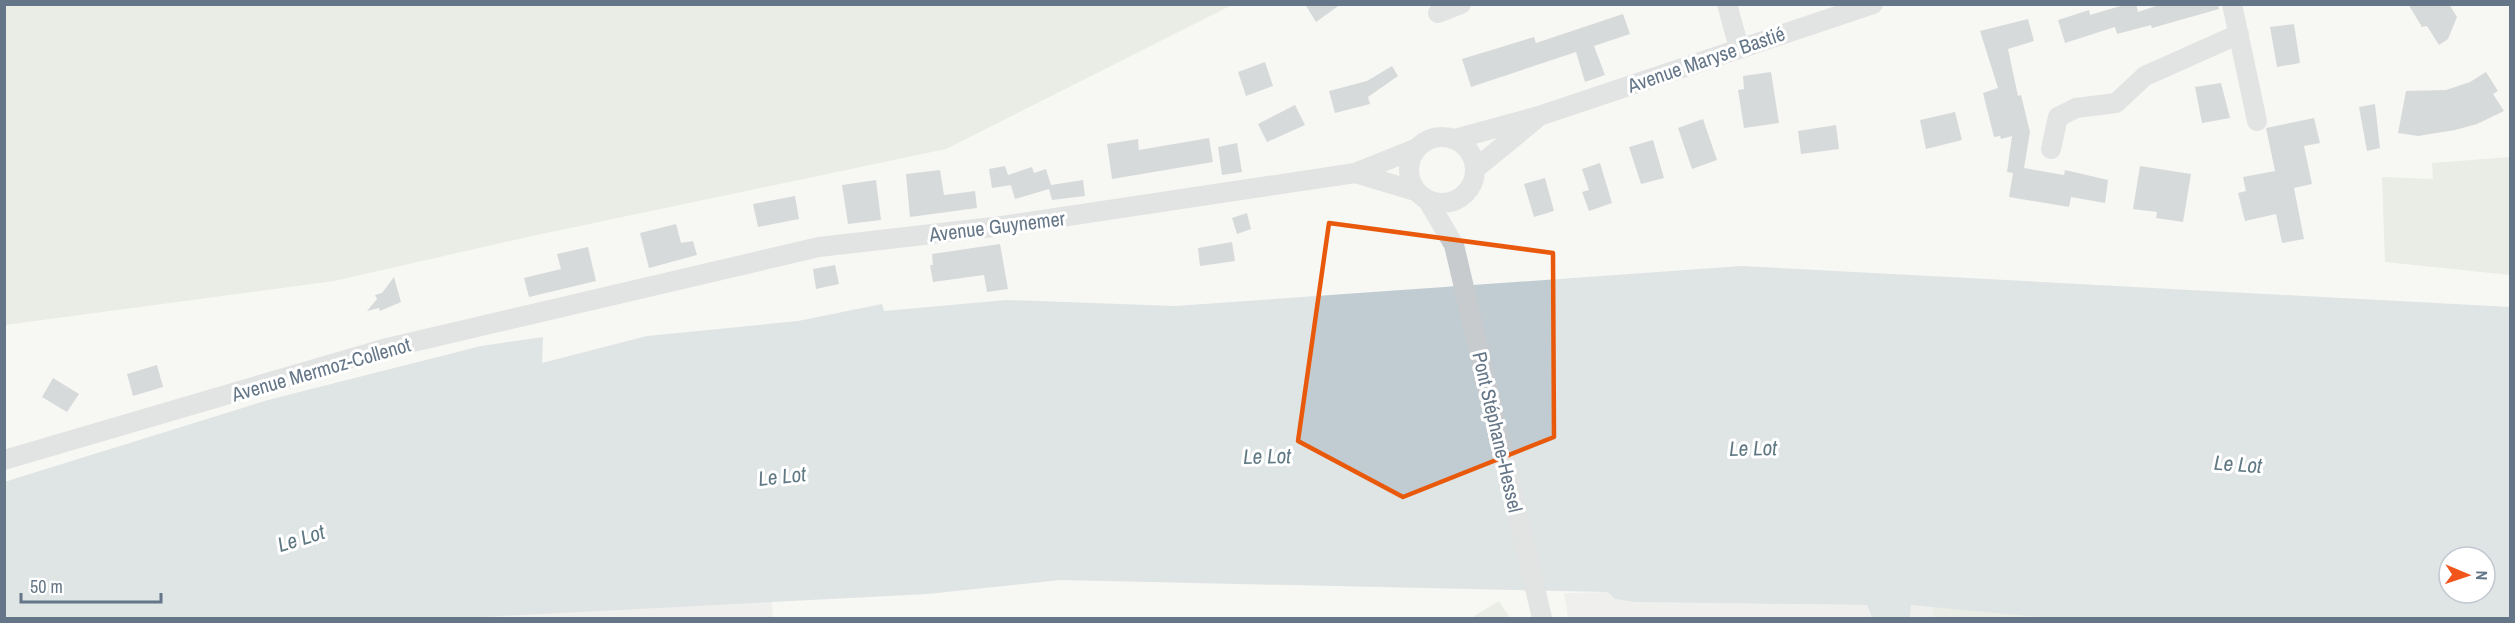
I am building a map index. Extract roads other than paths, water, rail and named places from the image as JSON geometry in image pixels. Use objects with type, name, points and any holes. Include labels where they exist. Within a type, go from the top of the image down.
[{"type":"street","points":[[1438,12],[1461,4]]},
{"type":"street","points":[[1727,4],[1739,48]]},
{"type":"street","name":"Avenue Maryse Bastié","points":[[1455,140],[1539,116],[1873,4]]},
{"type":"street","points":[[2232,4],[2257,121]]},
{"type":"street","points":[[2052,149],[2058,117],[2076,108],[2116,103],[2145,76],[2239,33]]},
{"type":"street","name":"Avenue Maryse Bastié","points":[[1475,170],[1539,116]]},
{"type":"street","points":[[1438,137],[1455,140],[1470,151],[1475,170],[1469,190],[1462,198],[1450,222],[1421,196],[1408,170],[1415,149],[1430,139],[1438,137]]},
{"type":"street","name":"Avenue Guynemer","points":[[640,289],[819,247],[1002,226],[1355,173],[1415,149]]},
{"type":"street","name":"Avenue Guynemer","points":[[1355,173],[1421,196]]},
{"type":"street","points":[[1421,196],[1440,204],[1462,198]]},
{"type":"street","name":"Pont Stéphane-Hessel","points":[[1450,222],[1542,618]]},
{"type":"street","name":"Avenue Mermoz-Collenot","points":[[4,460],[383,349],[640,289]]},
{"type":"water","name":"Le Lot","points":[[1742,266],[2510,307],[2510,618],[2050,618],[1911,605],[1910,618],[1872,618],[1867,605],[1634,602],[1615,599],[1608,592],[1060,580],[927,594],[464,618],[5,618],[4,482],[268,400],[481,346],[543,337],[542,363],[647,336],[798,321],[882,304],[884,311],[1007,300],[1175,306]]}]
